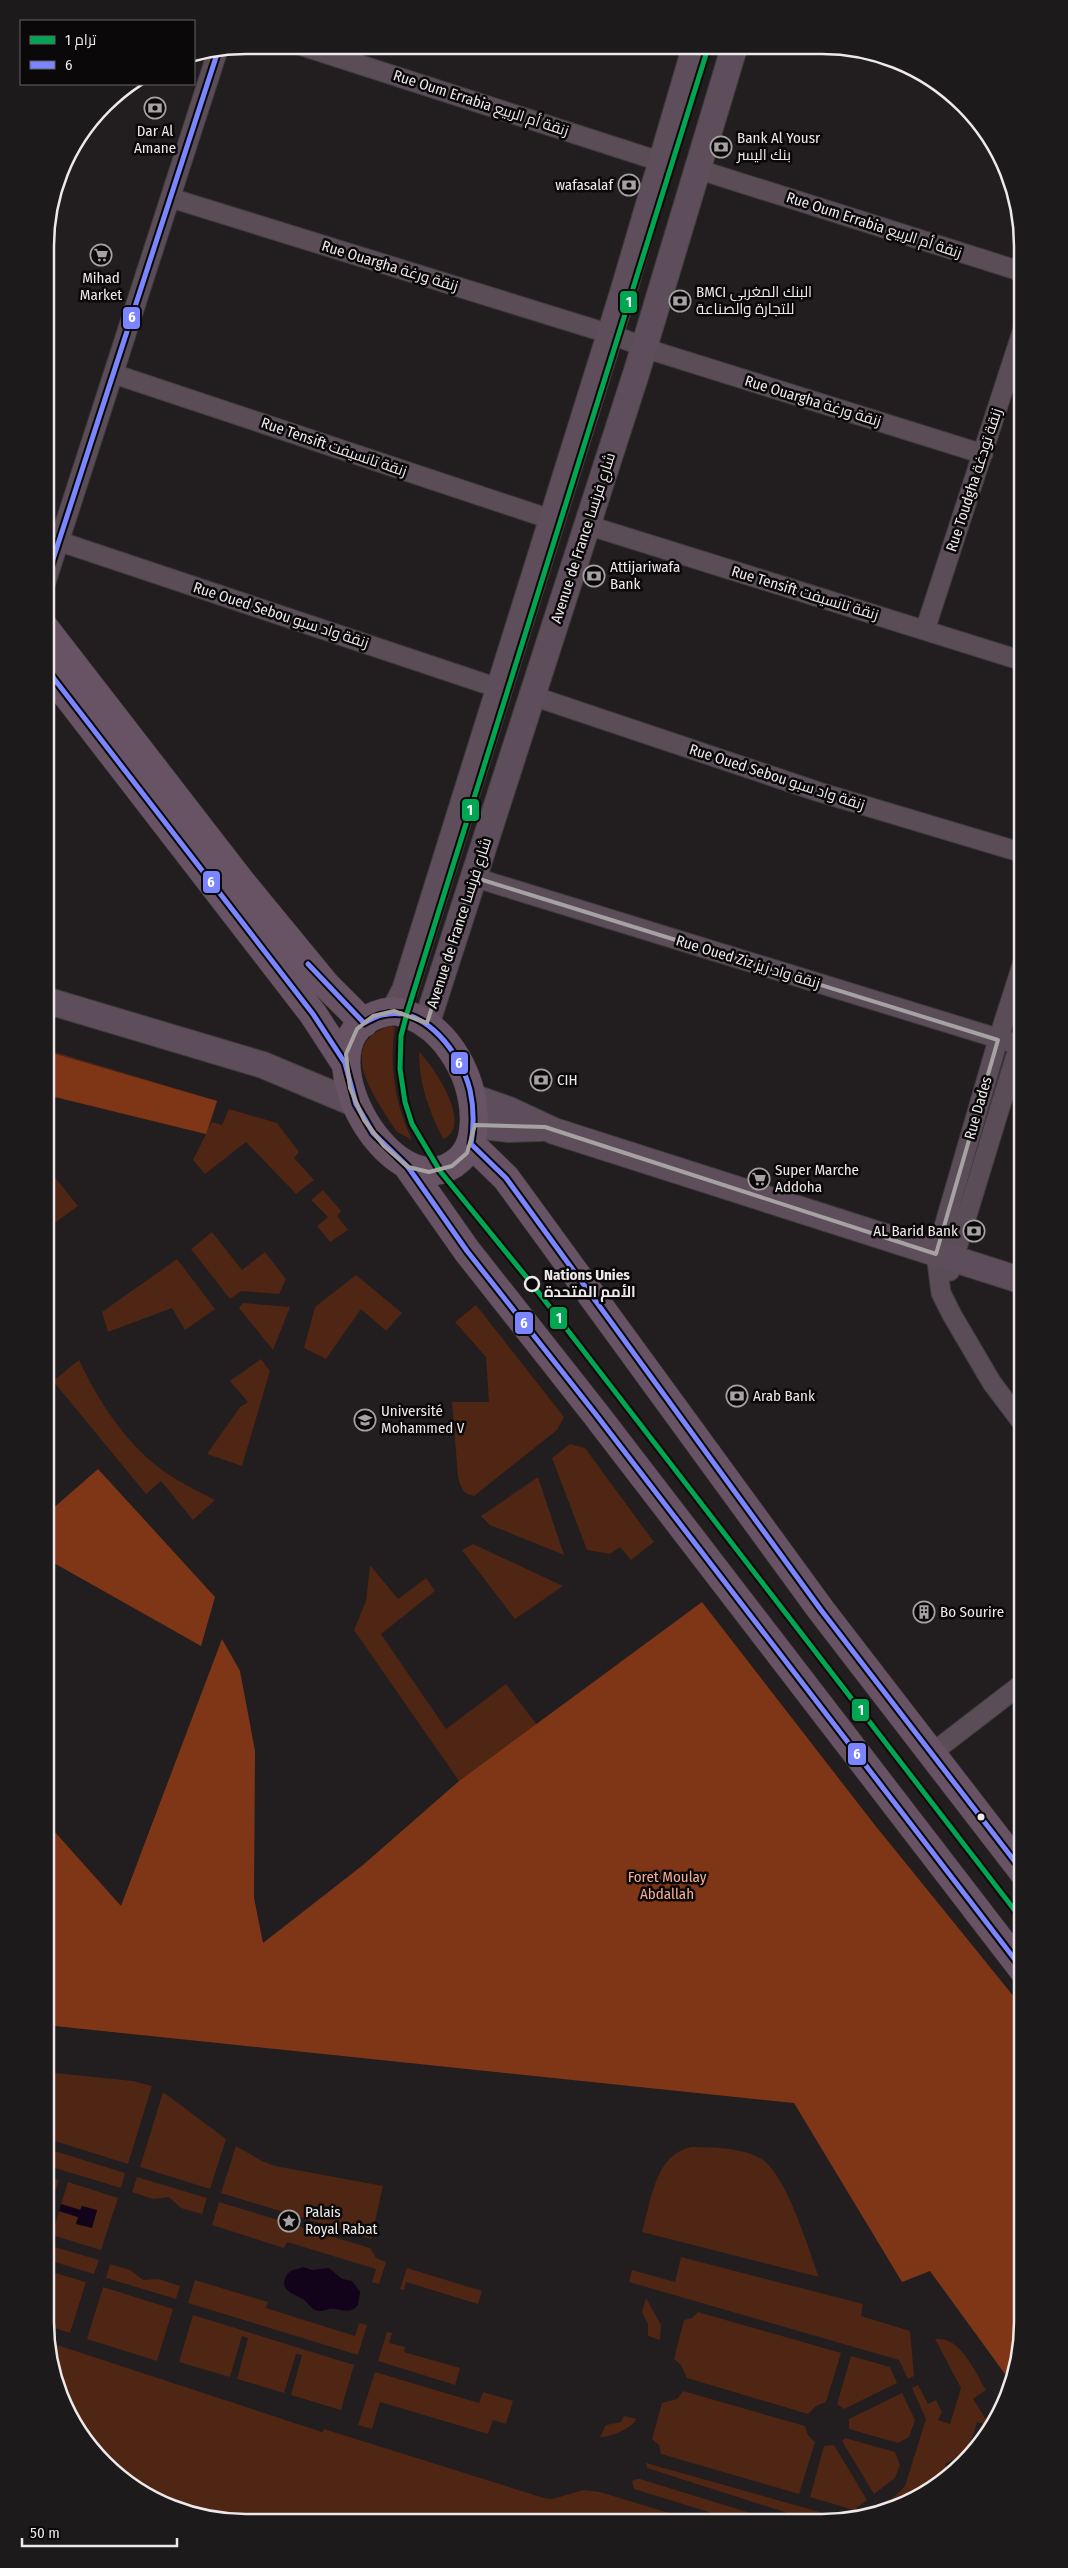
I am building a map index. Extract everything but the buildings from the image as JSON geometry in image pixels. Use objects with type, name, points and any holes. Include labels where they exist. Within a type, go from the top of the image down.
[{"type":"main road","points":[[54,640],[243,884],[326,985],[364,1022]]},
{"type":"main road","points":[[54,679],[313,1014],[346,1069],[356,1104],[384,1146],[408,1167],[466,1250],[594,1412],[1014,1958]]},
{"type":"main road","points":[[346,1069],[352,1036],[364,1022],[378,1014],[394,1011],[412,1016],[426,1025],[451,1050],[461,1066],[472,1097],[473,1134],[460,1160],[446,1169],[429,1172],[408,1167]]},
{"type":"main road","points":[[473,1134],[821,1610],[1014,1860]]},
{"type":"street","name":"Rue Oum Errabia زنقة أم الربيع","points":[[328,54],[662,162]]},
{"type":"street","name":"Avenue de France شارع فرنسا","points":[[394,1011],[405,990],[501,689],[693,54]]},
{"type":"street","name":"Avenue de France شارع فرنسا","points":[[426,1025],[644,348],[732,54]]},
{"type":"street","points":[[54,561],[216,56]]},
{"type":"street","name":"Rue Oum Errabia زنقة أم الربيع","points":[[697,169],[1014,269]]},
{"type":"street","name":"Rue Ouargha زنقة ورغة","points":[[171,198],[610,334],[644,348],[983,454]]},
{"type":"street","name":"Rue Toudgha زنقة تودغة","points":[[925,630],[1014,358]]},
{"type":"street","name":"Rue Tensift زنقة تانسيفت","points":[[114,374],[552,520]]},
{"type":"street","name":"Rue Tensift زنقة تانسيفت","points":[[588,525],[1014,659]]},
{"type":"street","name":"Rue Oued Sebou زنقة واد سبو","points":[[61,542],[501,689]]},
{"type":"street","name":"Rue Oued Sebou زنقة واد سبو","points":[[533,696],[819,792],[1014,850]]},
{"type":"street","name":"Rue Oued Ziz زنقة واد زيز","points":[[474,877],[998,1040],[1014,1041]]},
{"type":"street","name":"Rue Dades","points":[[946,1257],[998,1040],[1014,990]]},
{"type":"street","points":[[54,1003],[263,1065],[356,1104]]},
{"type":"street","name":"Rue Dades","points":[[946,1257],[1014,1061]]},
{"type":"street","points":[[263,1065],[346,1069]]},
{"type":"street","points":[[472,1097],[509,1110],[545,1128],[1014,1278]]},
{"type":"street","points":[[473,1134],[509,1129],[545,1128]]},
{"type":"street","points":[[946,1257],[941,1293],[992,1383],[1014,1412]]},
{"type":"street","points":[[932,1753],[1014,1690]]},
{"type":"highlighted area","points":[[473,877],[998,1040],[936,1254],[545,1127],[475,1125],[467,1153],[452,1166],[429,1172],[408,1167],[384,1146],[364,1120],[350,1088],[346,1054],[357,1029],[373,1016],[394,1011],[427,1023]]},
{"type":"shaded area","points":[[390,1026],[395,1027],[393,1071],[395,1085],[401,1112],[412,1140],[397,1132],[392,1125],[376,1099],[364,1071],[362,1057],[365,1045],[374,1034]]},
{"type":"shaded area","points":[[54,1052],[217,1101],[208,1130],[212,1122],[222,1125],[229,1109],[277,1123],[299,1152],[294,1158],[314,1180],[296,1194],[246,1142],[205,1174],[193,1160],[206,1134],[54,1097]]},
{"type":"shaded area","points":[[419,1052],[442,1083],[453,1110],[455,1122],[452,1132],[443,1139],[426,1097],[419,1064]]},
{"type":"shaded area","points":[[54,1176],[78,1206],[54,1223]]},
{"type":"shaded area","points":[[323,1190],[341,1211],[337,1216],[348,1230],[330,1242],[317,1226],[328,1217],[311,1200]]},
{"type":"shaded area","points":[[212,1232],[242,1270],[265,1252],[286,1279],[279,1294],[241,1291],[230,1299],[191,1249]]},
{"type":"shaded area","points":[[177,1259],[215,1309],[185,1330],[172,1308],[108,1332],[102,1312]]},
{"type":"shaded area","points":[[356,1275],[402,1313],[386,1331],[361,1309],[326,1359],[304,1348],[315,1307]]},
{"type":"shaded area","points":[[243,1303],[290,1307],[273,1350],[239,1308]]},
{"type":"shaded area","points":[[476,1305],[564,1417],[557,1430],[474,1496],[467,1494],[463,1490],[458,1477],[452,1402],[489,1402],[486,1357],[455,1322]]},
{"type":"shaded area","points":[[261,1359],[270,1371],[242,1466],[207,1454],[240,1407],[248,1402],[230,1381]]},
{"type":"shaded area","points":[[79,1360],[106,1409],[141,1452],[171,1476],[215,1500],[193,1520],[161,1481],[146,1494],[54,1380]]},
{"type":"shaded area","points":[[570,1444],[585,1448],[654,1542],[631,1560],[620,1547],[610,1554],[587,1550],[552,1458]]},
{"type":"shaded area","points":[[538,1477],[564,1555],[490,1525],[481,1516]]},
{"type":"shaded area","points":[[473,1544],[563,1586],[515,1619],[462,1550]]},
{"type":"shaded area","points":[[370,1565],[398,1599],[426,1578],[435,1591],[381,1634],[446,1729],[506,1684],[537,1725],[459,1781],[354,1630],[366,1601]]},
{"type":"shaded area","points":[[54,2073],[133,2081],[152,2086],[128,2164],[54,2141]]},
{"type":"shaded area","points":[[163,2092],[226,2139],[210,2189],[140,2167]]},
{"type":"shaded area","points":[[236,2146],[275,2166],[383,2186],[371,2239],[221,2193]]},
{"type":"shaded area","points":[[692,2147],[745,2152],[760,2158],[770,2166],[779,2178],[795,2212],[819,2277],[642,2232],[656,2180],[662,2169],[680,2151]]},
{"type":"shaded area","points":[[54,2151],[125,2173],[121,2188],[54,2168]]},
{"type":"shaded area","points":[[137,2177],[207,2198],[202,2214],[181,2208],[169,2197],[153,2199],[132,2192]]},
{"type":"shaded area","points":[[54,2178],[59,2180],[54,2195]]},
{"type":"shaded area","points":[[68,2182],[118,2198],[101,2250],[54,2236],[59,2211],[78,2217],[91,2228],[97,2211],[82,2206],[81,2210],[61,2204]]},
{"type":"shaded area","points":[[219,2202],[370,2248],[376,2258],[386,2262],[379,2284],[372,2282],[376,2269],[287,2242],[284,2248],[212,2225]]},
{"type":"shaded area","points":[[61,2204],[80,2210],[82,2206],[97,2210],[92,2228],[76,2224],[78,2217],[59,2211]]},
{"type":"shaded area","points":[[54,2247],[99,2260],[94,2274],[54,2262]]},
{"type":"shaded area","points":[[681,2257],[863,2304],[861,2316],[910,2331],[914,2376],[908,2379],[899,2360],[629,2282],[632,2270],[675,2282]]},
{"type":"shaded area","points":[[110,2264],[130,2270],[143,2280],[159,2279],[180,2286],[176,2299],[106,2278]]},
{"type":"shaded area","points":[[303,2267],[312,2270],[329,2268],[342,2279],[352,2281],[360,2292],[358,2305],[353,2310],[347,2311],[332,2309],[320,2311],[313,2309],[305,2300],[292,2294],[284,2285],[289,2273]]},
{"type":"shaded area","points":[[407,2268],[482,2291],[478,2304],[406,2282],[404,2290],[400,2289]]},
{"type":"shaded area","points":[[54,2273],[86,2282],[70,2333],[54,2328]]},
{"type":"shaded area","points":[[195,2280],[268,2302],[266,2308],[355,2336],[359,2323],[367,2325],[358,2355],[188,2303]]},
{"type":"shaded area","points":[[103,2287],[173,2309],[157,2361],[87,2339]]},
{"type":"shaded area","points":[[646,2298],[661,2325],[660,2340],[648,2336],[648,2324],[642,2312]]},
{"type":"shaded area","points":[[698,2312],[841,2353],[826,2402],[816,2406],[808,2414],[687,2378],[681,2365],[674,2359],[684,2320],[692,2318]]},
{"type":"shaded area","points":[[193,2315],[354,2365],[341,2410],[291,2395],[302,2355],[296,2354],[284,2393],[237,2379],[248,2338],[242,2336],[230,2377],[179,2362]]},
{"type":"shaded area","points":[[387,2332],[392,2333],[389,2343],[405,2347],[404,2352],[460,2368],[455,2385],[378,2361]]},
{"type":"shaded area","points":[[935,2339],[944,2339],[952,2343],[966,2356],[972,2365],[986,2390],[973,2399],[987,2421],[984,2426],[984,2424],[977,2422],[967,2448],[959,2456],[945,2464],[947,2469],[918,2489],[888,2502],[905,2486],[926,2419],[912,2388],[918,2385],[928,2404],[936,2400],[942,2412],[938,2420],[950,2424],[961,2388]]},
{"type":"shaded area","points":[[55,2344],[322,2432],[324,2429],[544,2498],[552,2499],[584,2490],[600,2492],[673,2514],[233,2514],[196,2508],[172,2500],[150,2489],[119,2467],[101,2449],[79,2418],[68,2396],[60,2372]]},
{"type":"shaded area","points":[[851,2356],[890,2367],[897,2383],[844,2409],[837,2404]]},
{"type":"shaded area","points":[[375,2372],[479,2403],[483,2392],[513,2401],[506,2424],[493,2420],[488,2434],[380,2402],[372,2429],[358,2425]]},
{"type":"shaded area","points":[[683,2391],[805,2426],[808,2435],[815,2442],[799,2494],[661,2454],[659,2445],[652,2439],[662,2403],[677,2399]]},
{"type":"shaded area","points":[[902,2393],[915,2420],[909,2437],[898,2443],[849,2429],[849,2419]]},
{"type":"shaded area","points":[[624,2416],[637,2419],[620,2432],[600,2437],[606,2425],[621,2422]]},
{"type":"shaded area","points":[[845,2438],[895,2452],[900,2465],[895,2478],[874,2494],[842,2441]]},
{"type":"shaded area","points":[[834,2445],[867,2500],[854,2510],[810,2497],[824,2446]]},
{"type":"shaded area","points":[[646,2463],[827,2514],[791,2514],[647,2468]]},
{"type":"shaded area","points":[[640,2479],[754,2514],[715,2514],[634,2489],[632,2481]]},
{"type":"green space","points":[[54,1054],[217,1101],[206,1134],[54,1097]]},
{"type":"green space","points":[[98,1469],[215,1597],[201,1646],[54,1563],[54,1508]]},
{"type":"green space","name":"Foret Moulay Abdallah","points":[[702,1602],[874,1824],[1014,1997],[1014,2335],[1007,2376],[930,2271],[902,2282],[794,2103],[54,2026],[54,1831],[121,1906],[222,1639],[240,1671],[255,1751],[254,1898],[263,1943],[363,1865],[459,1781]]},
{"type":"tram line","name":"1","points":[[706,54],[407,1013],[401,1036],[400,1069],[405,1102],[412,1124],[440,1171],[532,1284],[1014,1909]]},
{"type":"transit line","name":"6","points":[[54,556],[216,56]]},
{"type":"transit line","name":"6","points":[[54,679],[313,1014],[345,1063],[356,1104],[373,1133],[408,1167],[467,1251],[594,1412],[1014,1958]]},
{"type":"transit line","name":"6","points":[[308,964],[364,1023],[382,1015],[398,1014],[413,1017],[426,1024],[450,1048],[465,1076],[470,1090],[473,1117],[471,1144],[506,1178],[821,1610],[1014,1860]]},
{"type":"place","name":"Dar Al Amane","points":[[155,108]]},
{"type":"place","name":"Bank Al Yousr بنك اليسر","points":[[721,147]]},
{"type":"place","name":"wafasalaf","points":[[629,185]]},
{"type":"place","name":"Mihad Market","points":[[101,255]]},
{"type":"place","name":"BMCI البنك المغربي للتجارة والصناعة","points":[[680,301]]},
{"type":"place","name":"Attijariwafa Bank","points":[[594,576]]},
{"type":"place","name":"CIH","points":[[541,1080]]},
{"type":"place","name":"Super Marche Addoha","points":[[759,1179]]},
{"type":"place","name":"AL Barid Bank","points":[[974,1231]]},
{"type":"place","name":"Nations Unies الأمم المتحدة","points":[[532,1284]]},
{"type":"place","name":"Arab Bank","points":[[737,1396]]},
{"type":"place","name":"Université Mohammed V","points":[[365,1420]]},
{"type":"place","name":"Bo Sourire","points":[[924,1612]]},
{"type":"place","name":"Palais Royal Rabat","points":[[289,2221]]}]
